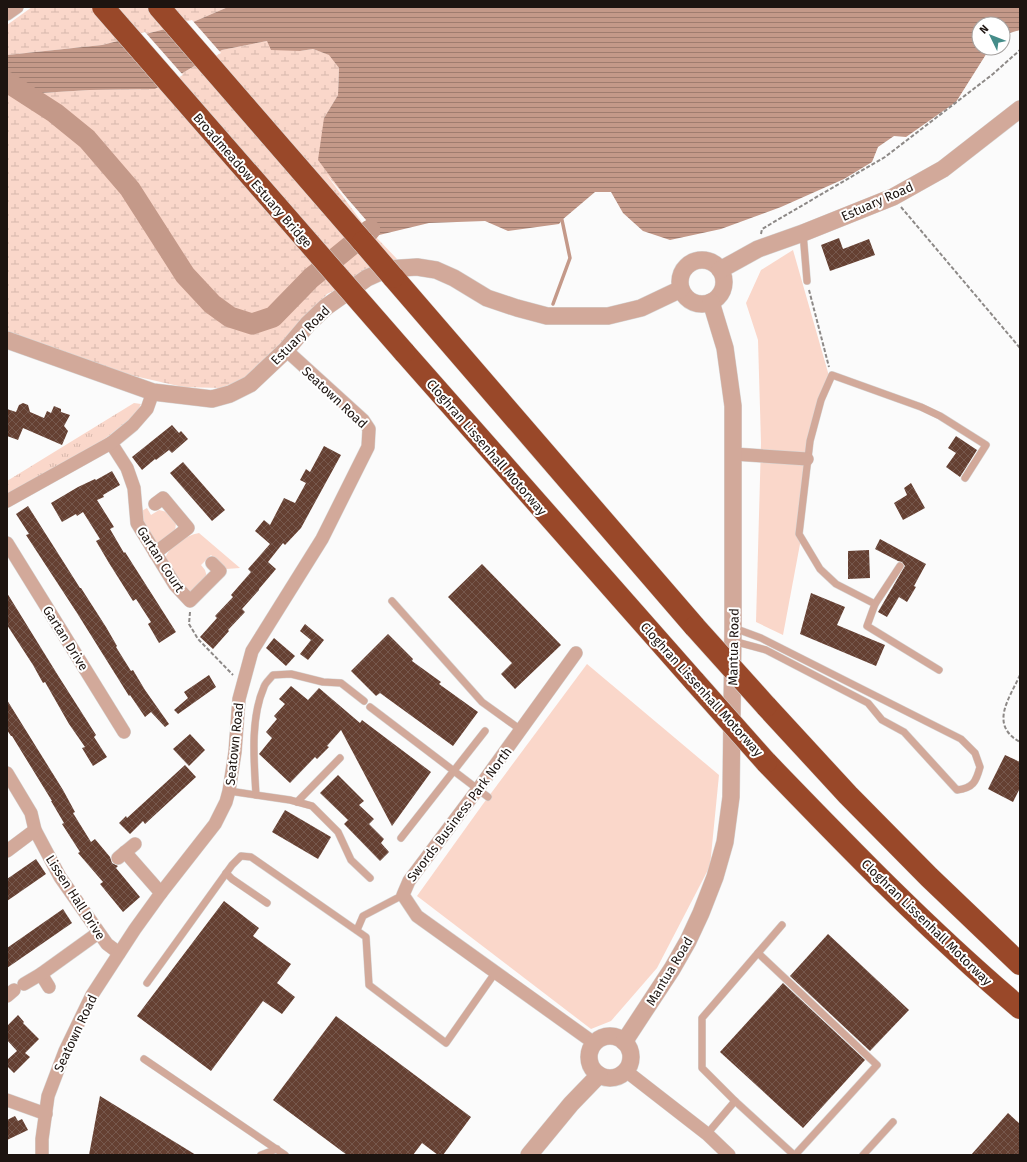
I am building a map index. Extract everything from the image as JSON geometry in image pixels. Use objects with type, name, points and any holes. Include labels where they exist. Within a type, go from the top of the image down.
[{"type":"highway","name":"Broadmeadow Estuary Bridge","points":[[103,7],[404,352]]},
{"type":"highway","points":[[159,7],[695,627],[766,706],[853,801],[929,877],[1020,964]]},
{"type":"highway","name":"Cloghran Lissenhall Motorway","points":[[404,352],[766,762],[836,834],[970,965],[1020,1008]]},
{"type":"street","points":[[7,14],[17,7]]},
{"type":"street","name":"Estuary Road","points":[[720,270],[758,248],[803,233],[893,197],[943,169],[1020,109]]},
{"type":"street","points":[[696,261],[710,261],[716,265],[724,277],[722,292],[717,298],[704,304],[690,300],[685,296],[681,289],[681,275],[684,269],[689,264],[696,261]]},
{"type":"street","name":"Estuary Road","points":[[7,340],[153,392],[212,399],[230,394],[250,384],[286,350],[308,324],[326,307],[367,278],[387,269],[417,267],[436,270],[454,278],[487,298],[547,316],[608,316],[641,308],[681,289]]},
{"type":"street","name":"Mantua Road","points":[[624,1042],[672,969],[702,913],[725,842],[731,797],[734,454],[733,406],[725,348],[711,302]]},
{"type":"street","name":"Seatown Road","points":[[42,1155],[48,1096],[65,1051],[92,995],[119,953],[161,893],[215,824],[230,791],[239,699],[252,651],[271,618],[301,574],[322,539],[368,447],[370,429],[363,420],[286,350]]},
{"type":"street","points":[[7,501],[111,443],[133,425],[147,409],[153,392]]},
{"type":"street","name":"Gartan Court","points":[[111,443],[127,468],[134,488],[137,523],[175,585],[190,601],[220,571],[212,563]]},
{"type":"street","points":[[734,454],[807,459]]},
{"type":"street","points":[[155,504],[163,498],[188,528],[156,553]]},
{"type":"street","name":"Gartan Drive","points":[[7,543],[124,732]]},
{"type":"street","name":"Swords Business Park North","points":[[576,653],[521,730],[483,793],[409,881],[403,895],[417,916],[594,1043]]},
{"type":"street","name":"Lissen Hall Drive","points":[[7,773],[31,813],[35,830],[60,877],[98,933],[107,944],[119,953]]},
{"type":"street","points":[[7,851],[35,830]]},
{"type":"street","points":[[126,851],[161,893]]},
{"type":"street","points":[[15,990],[41,974],[98,933]]},
{"type":"street","points":[[41,974],[49,987]]},
{"type":"street","points":[[610,1036],[617,1037],[624,1042],[631,1054],[629,1066],[626,1071],[610,1078],[599,1075],[591,1066],[589,1060],[589,1054],[594,1043],[599,1039],[610,1036]]},
{"type":"street","points":[[626,1071],[707,1134],[729,1155]]},
{"type":"street","points":[[529,1155],[570,1104],[599,1075]]},
{"type":"street","points":[[7,1100],[46,1114]]},
{"type":"lane","points":[[803,233],[807,281]]},
{"type":"lane","points":[[875,604],[836,584],[820,568],[798,534],[810,441],[821,400],[832,375],[921,407],[940,416],[986,445],[965,478]]},
{"type":"lane","points":[[900,566],[875,604],[867,626],[939,670]]},
{"type":"lane","points":[[392,601],[482,702],[521,730]]},
{"type":"lane","points":[[733,635],[761,638],[961,739],[975,753],[980,767],[974,784],[966,789],[957,790],[904,732],[882,720],[868,702],[766,650],[733,635]]},
{"type":"lane","points":[[256,795],[253,750],[257,713],[264,686],[273,675],[290,674],[323,682],[341,683],[364,702]]},
{"type":"lane","points":[[370,707],[483,793]]},
{"type":"lane","points":[[401,838],[485,731]]},
{"type":"lane","points":[[297,802],[340,758]]},
{"type":"lane","points":[[230,791],[297,802],[312,806],[338,832],[351,860],[370,878]]},
{"type":"lane","points":[[147,983],[226,873],[242,856],[251,857],[366,937],[369,985],[446,1043],[495,973]]},
{"type":"lane","points":[[226,873],[232,879],[267,903]]},
{"type":"lane","points":[[356,930],[363,916],[403,895]]},
{"type":"lane","points":[[758,953],[877,1066],[795,1155],[735,1101],[702,1068],[702,1018],[782,924]]},
{"type":"lane","points":[[144,1060],[285,1155]]},
{"type":"lane","points":[[707,1134],[735,1101]]},
{"type":"lane","points":[[863,1155],[893,1122]]},
{"type":"lane","points":[[261,1155],[277,1149]]},
{"type":"path","points":[[758,248],[762,229],[885,157],[993,74],[1020,50]]},
{"type":"path","points":[[893,197],[1020,348]]},
{"type":"path","points":[[807,281],[832,375]]},
{"type":"path","points":[[190,601],[189,624],[198,639],[236,678],[244,680]]},
{"type":"path","points":[[1020,675],[1005,707],[1003,720],[1006,730],[1012,738],[1020,742]]},
{"type":"green space","points":[[32,7],[228,7],[193,22],[102,45],[7,55],[7,25]]},
{"type":"green space","points":[[267,41],[300,51],[313,49],[330,55],[339,68],[338,95],[324,118],[375,236],[397,259],[327,294],[270,356],[243,380],[220,388],[183,387],[121,373],[7,333],[7,95],[90,90],[155,89],[222,50]]},
{"type":"green space","points":[[793,250],[829,376],[808,449],[800,544],[783,635],[756,622],[761,443],[758,340],[746,303],[761,270]]},
{"type":"green space","points":[[134,403],[141,404],[136,414],[106,438],[7,497],[7,481]]},
{"type":"green space","points":[[147,508],[151,515],[159,510],[167,512],[176,523],[175,532],[161,542],[155,542],[146,533],[140,512]]},
{"type":"green space","points":[[199,533],[240,568],[226,569],[211,555],[201,565],[205,570],[207,577],[191,593],[185,590],[165,558],[179,541]]},
{"type":"green space","points":[[587,664],[719,775],[710,866],[657,968],[611,1021],[591,1029],[417,896]]},
{"type":"shaded area","points":[[228,7],[1020,7],[1020,30],[1011,33],[1011,16],[971,16],[971,56],[985,56],[956,102],[906,137],[894,136],[878,147],[872,162],[844,179],[781,207],[721,229],[670,240],[643,231],[623,213],[611,192],[595,192],[559,224],[508,231],[485,221],[429,223],[375,236],[318,160],[324,118],[338,95],[339,68],[329,55],[313,49],[300,51],[271,50],[267,41],[222,50],[155,89],[90,90],[7,95],[7,55],[102,45],[193,22]]},
{"type":"pier","points":[[192,20],[221,53],[198,66],[164,27]]},
{"type":"pier","points":[[145,32],[183,75],[159,88],[117,39]]},
{"type":"pier","points":[[326,174],[380,236],[373,237]]},
{"type":"building","points":[[839,238],[843,249],[869,239],[875,255],[830,271],[821,245]]},
{"type":"building","points":[[23,403],[28,405],[30,412],[44,418],[47,411],[51,413],[54,406],[61,409],[61,412],[70,415],[64,426],[68,431],[62,445],[23,428],[18,440],[7,436],[7,409],[16,412],[19,405]]},
{"type":"building","points":[[172,425],[179,433],[181,431],[188,439],[172,453],[169,450],[142,470],[132,457]]},
{"type":"building","points":[[956,436],[977,450],[960,477],[946,467],[956,453],[948,448]]},
{"type":"building","points":[[324,446],[341,455],[301,528],[285,545],[283,543],[268,562],[276,569],[242,609],[245,612],[213,649],[200,637],[217,618],[215,616],[233,597],[231,595],[251,572],[248,569],[270,544],[255,531],[264,520],[270,525],[284,498],[295,503],[306,483],[300,480],[306,469],[310,472]]},
{"type":"building","points":[[183,462],[225,510],[212,521],[170,473]]},
{"type":"building","points":[[112,471],[120,485],[103,495],[104,497],[97,500],[114,527],[110,529],[124,553],[125,552],[176,632],[159,643],[148,624],[151,622],[136,599],[133,601],[109,563],[96,541],[100,539],[83,512],[77,516],[76,514],[62,522],[51,503],[78,487],[95,479],[96,480]]},
{"type":"building","points":[[911,483],[925,508],[903,520],[894,503],[907,495],[904,488]]},
{"type":"building","points":[[28,506],[106,627],[131,671],[133,670],[169,724],[165,727],[151,712],[145,717],[130,695],[129,696],[26,535],[29,534],[16,514]]},
{"type":"building","points":[[880,539],[926,564],[914,586],[916,587],[907,602],[899,597],[887,617],[878,612],[905,566],[902,562],[875,549]]},
{"type":"building","points":[[869,550],[870,578],[848,579],[848,551]]},
{"type":"building","points":[[482,564],[561,645],[515,689],[501,674],[512,663],[448,597]]},
{"type":"building","points":[[7,593],[96,735],[94,737],[107,757],[93,766],[82,748],[85,747],[69,724],[45,682],[43,683],[7,625]]},
{"type":"building","points":[[811,593],[845,607],[837,625],[885,645],[876,666],[800,634]]},
{"type":"building","points":[[305,624],[324,640],[308,660],[300,654],[311,640],[300,631]]},
{"type":"building","points":[[388,634],[413,659],[412,661],[441,682],[439,684],[478,712],[453,746],[380,693],[376,696],[351,671]]},
{"type":"building","points":[[274,638],[295,656],[286,666],[266,648]]},
{"type":"building","points":[[209,675],[216,687],[178,714],[174,710],[188,698],[184,692]]},
{"type":"building","points":[[291,686],[308,700],[319,688],[360,723],[362,720],[431,772],[392,826],[341,730],[327,746],[329,747],[317,759],[315,757],[290,783],[259,754],[272,738],[266,732],[277,719],[274,716],[285,704],[279,699]]},
{"type":"building","points":[[7,700],[63,790],[75,812],[73,813],[91,842],[95,839],[110,857],[112,863],[118,866],[116,868],[140,897],[123,912],[100,884],[103,882],[78,853],[80,852],[62,824],[64,823],[52,801],[7,730]]},
{"type":"building","points":[[190,734],[205,750],[189,766],[173,749]]},
{"type":"building","points":[[1005,755],[1020,762],[1020,788],[1013,802],[988,789]]},
{"type":"building","points":[[185,765],[196,777],[145,824],[143,821],[130,834],[119,823],[126,816],[127,818]]},
{"type":"building","points":[[338,775],[364,801],[359,805],[374,819],[369,824],[384,839],[381,843],[389,852],[380,861],[344,824],[348,820],[320,793]]},
{"type":"building","points":[[285,810],[331,837],[318,859],[272,832]]},
{"type":"building","points":[[36,859],[46,874],[7,901],[7,879]]},
{"type":"building","points":[[224,901],[259,928],[253,936],[291,964],[277,983],[295,997],[282,1014],[263,1001],[211,1071],[137,1016]]},
{"type":"building","points":[[63,909],[72,923],[7,968],[7,948]]},
{"type":"building","points":[[828,934],[909,1010],[870,1051],[790,976]]},
{"type":"building","points":[[783,983],[865,1060],[803,1128],[720,1052]]},
{"type":"building","points":[[18,1015],[24,1022],[23,1023],[39,1039],[25,1053],[30,1057],[14,1073],[7,1066],[7,1060],[17,1051],[7,1040],[7,1026]]},
{"type":"building","points":[[336,1016],[471,1117],[443,1155],[438,1155],[422,1143],[413,1155],[347,1155],[273,1100]]},
{"type":"building","points":[[100,1096],[196,1155],[89,1155]]},
{"type":"building","points":[[1008,1113],[1020,1124],[1020,1155],[971,1155]]},
{"type":"building","points":[[15,1116],[18,1121],[22,1119],[28,1130],[7,1140],[7,1120]]},
{"type":"waterway","points":[[7,82],[55,113],[87,139],[130,189],[185,275],[212,304],[230,317],[252,324],[273,317],[311,278],[370,230]]},
{"type":"waterway","points":[[553,304],[570,258],[562,220]]}]
